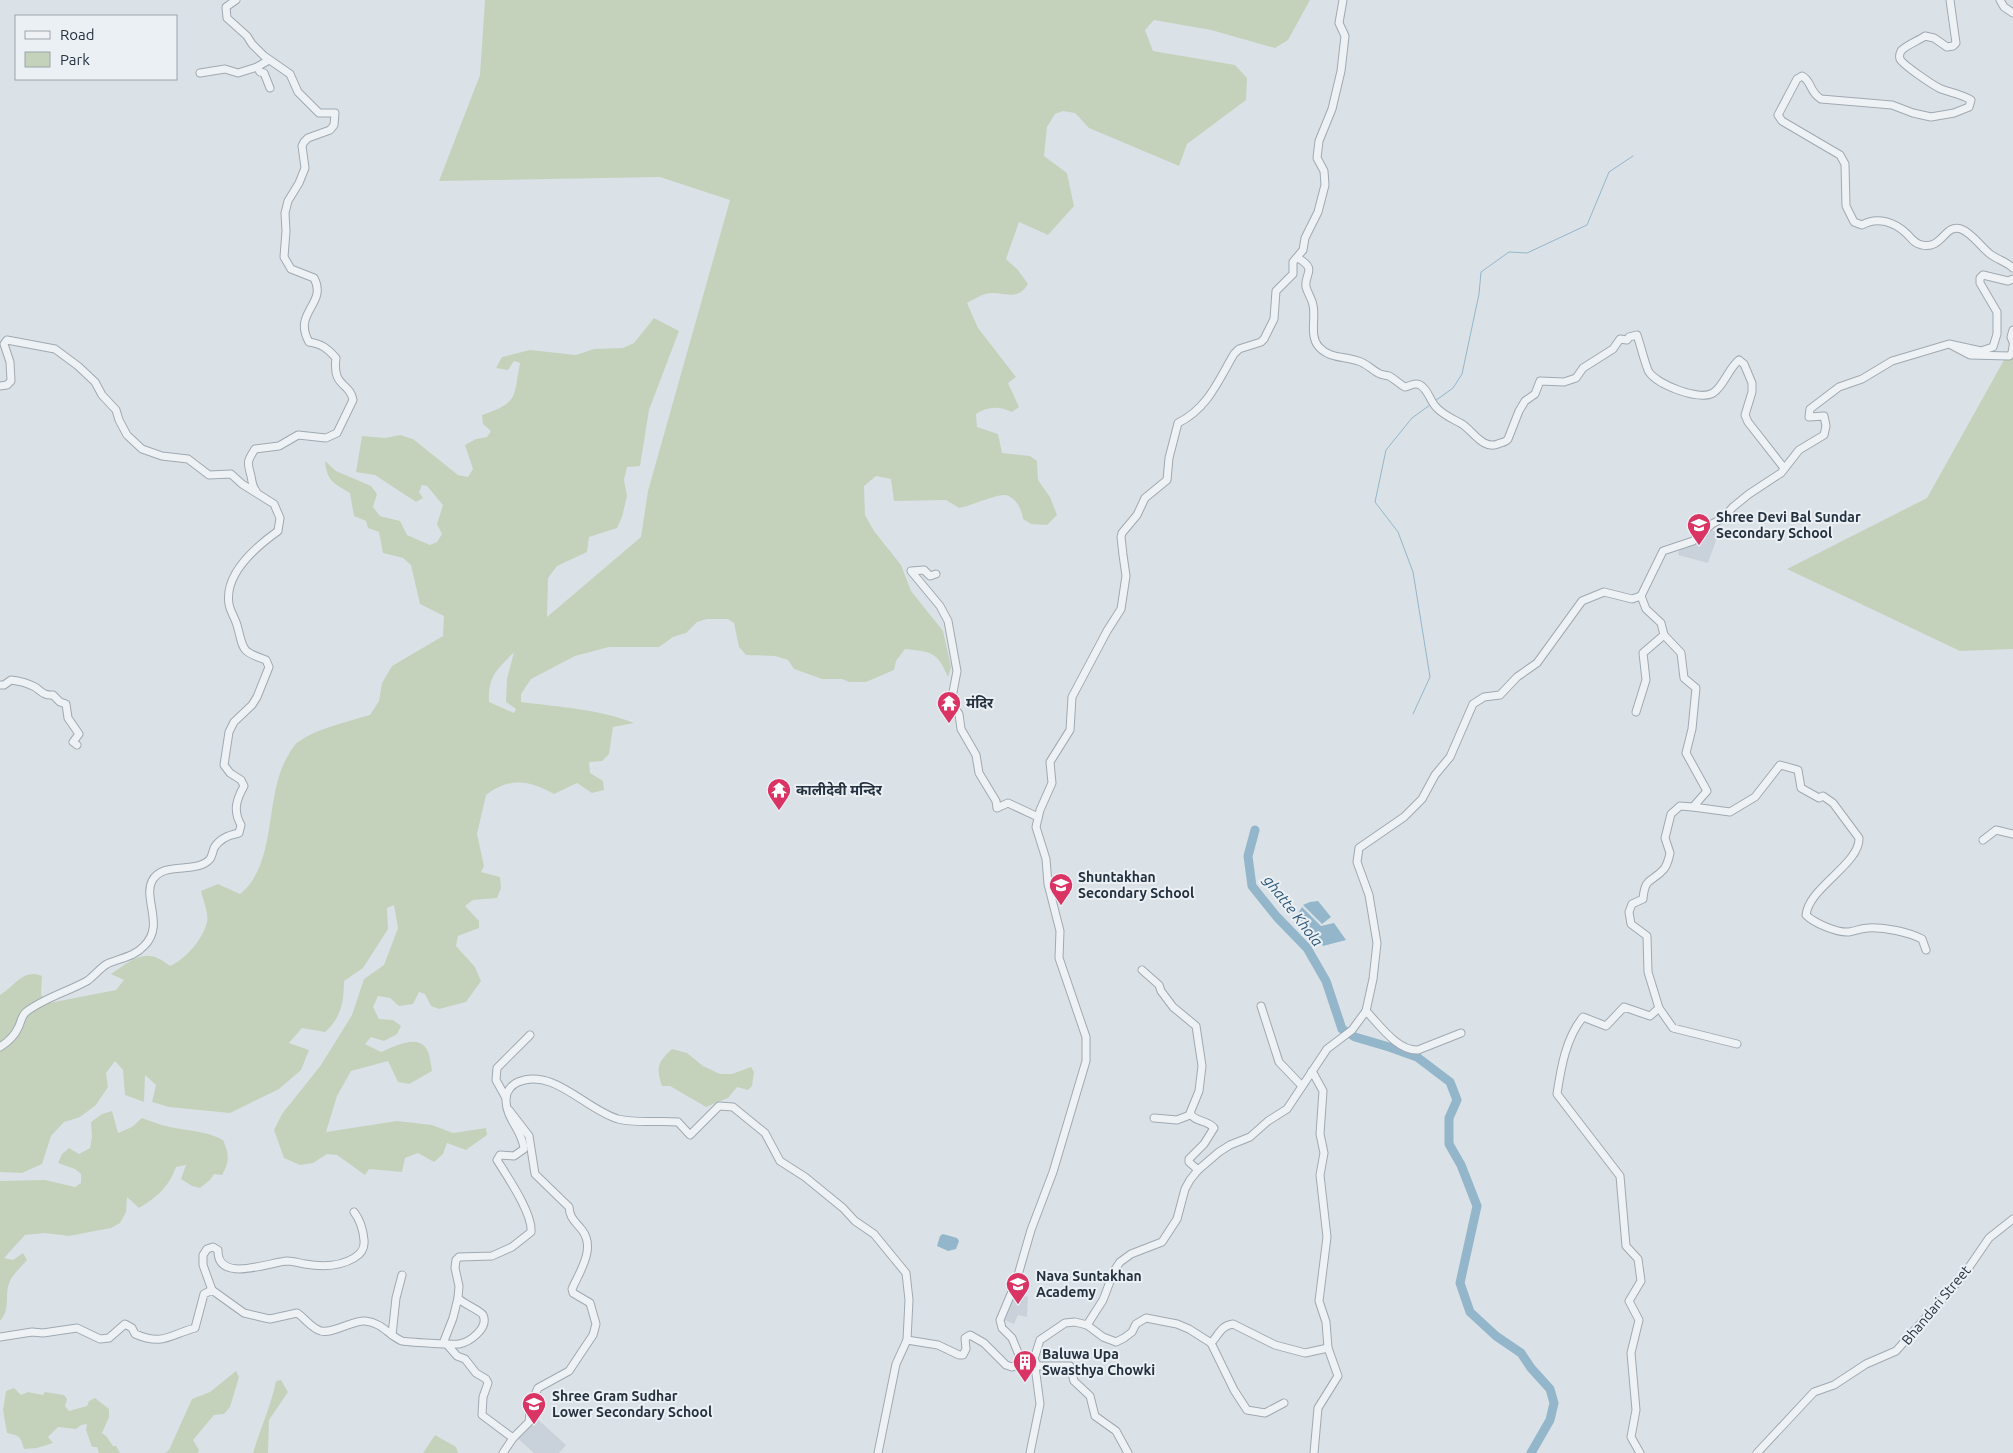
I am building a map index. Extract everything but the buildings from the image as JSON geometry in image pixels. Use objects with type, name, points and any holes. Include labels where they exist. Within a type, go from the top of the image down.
[{"type":"street","points":[[236,0],[226,7],[226,16],[269,60],[290,74],[298,92],[319,113],[335,113],[334,124],[330,130],[308,138],[302,146],[305,168],[299,183],[288,201],[285,213],[284,257],[291,269],[314,278],[318,286],[317,297],[306,313],[304,333],[309,342],[319,343],[326,347],[336,358],[334,371],[343,386],[352,394],[354,400],[336,433],[326,438],[298,435],[279,446],[255,449],[248,460],[247,467],[253,487],[260,496]]},
{"type":"street","points":[[1021,1360],[1012,1338],[1002,1328],[1000,1320],[1016,1282],[1031,1230],[1053,1172],[1086,1061],[1086,1037],[1059,958],[1060,931],[1048,884],[1046,859],[1036,826],[1052,783],[1050,762],[1070,730],[1072,697],[1106,631],[1121,609],[1126,576],[1121,537],[1124,528],[1137,515],[1145,498],[1167,480],[1169,458],[1178,423],[1194,414],[1208,399],[1234,354],[1239,349],[1261,342],[1264,339],[1274,319],[1276,291],[1293,274],[1294,262],[1303,250],[1308,230],[1318,212],[1325,185],[1324,171],[1316,158],[1319,141],[1332,108],[1341,71],[1345,36],[1339,23],[1343,0]]},
{"type":"street","points":[[1950,0],[1956,43],[1953,46],[1947,47],[1934,38],[1925,36],[1902,50],[1900,59],[1930,83],[1939,88],[1961,94],[1971,100],[1969,107],[1954,113],[1931,117],[1892,105],[1821,99],[1812,92],[1809,81],[1802,76],[1797,79],[1778,115],[1782,121],[1811,136],[1843,158],[1845,164],[1846,206],[1854,222],[1862,225],[1870,220],[1887,222],[1897,226],[1920,245],[1926,246],[1940,241],[1946,233],[1954,228],[1959,228],[1966,231],[1992,256],[2013,268]]},
{"type":"street","points":[[2000,0],[2004,7],[2013,13]]},
{"type":"street","points":[[200,73],[225,69],[238,73],[257,68],[269,60]]},
{"type":"street","points":[[257,68],[260,72],[264,73],[270,88]]},
{"type":"street","points":[[1298,258],[1306,263],[1308,267],[1306,286],[1313,305],[1312,323],[1319,347],[1335,357],[1357,360],[1366,364],[1405,387],[1415,383],[1420,385],[1439,411],[1466,427],[1478,439],[1487,444],[1494,446],[1508,440],[1518,411],[1535,394],[1540,380],[1564,382],[1576,378],[1583,368],[1612,349],[1620,339],[1627,340],[1629,337],[1638,335],[1648,372],[1663,384],[1685,392],[1699,395],[1710,394],[1719,387],[1735,363],[1739,360],[1744,364],[1752,384],[1752,392],[1745,415],[1748,422],[1784,468]]},
{"type":"street","points":[[1087,1325],[1104,1300],[1114,1271],[1120,1262],[1131,1254],[1162,1242],[1177,1219],[1185,1190],[1198,1170],[1219,1152],[1230,1145],[1250,1137],[1268,1121],[1286,1109],[1327,1049],[1335,1041],[1352,1030],[1366,1011],[1373,979],[1377,943],[1369,895],[1357,862],[1359,848],[1404,817],[1422,799],[1435,776],[1450,757],[1473,704],[1484,697],[1500,694],[1517,677],[1537,663],[1582,601],[1604,592],[1632,599],[1641,596],[1663,551],[1693,541],[1712,524],[1724,518],[1732,507],[1748,494],[1781,473],[1799,450],[1824,435],[1826,426],[1824,416],[1808,417],[1808,413],[1810,409],[1839,386],[1862,379],[1892,361],[1949,344],[1981,351],[1993,348],[1997,334],[1997,312],[1980,283],[1980,278],[1983,275],[2008,281],[2013,279]]},
{"type":"street","points":[[2013,330],[2011,337],[2013,342]]},
{"type":"street","points":[[0,386],[7,385],[11,381],[10,362],[4,344],[6,340],[55,350],[78,366],[95,382],[102,395],[116,410],[127,436],[142,449],[162,456],[188,460],[209,475],[231,474],[242,484],[274,504],[280,518],[278,531],[261,543],[245,560],[232,581],[229,594],[229,605],[241,644],[247,653],[266,660],[269,667],[257,697],[252,705],[234,722],[229,732],[224,765],[230,774],[241,780],[244,786],[236,805],[236,816],[241,825],[239,833],[227,836],[215,846],[209,859],[193,868],[184,866],[165,871],[153,879],[148,892],[154,920],[146,944],[135,954],[105,965],[88,980],[41,1002],[24,1014],[18,1030],[8,1042],[0,1047]]},
{"type":"street","points":[[1949,344],[1970,355],[2009,356],[2012,353],[2013,346]]},
{"type":"street","points":[[936,574],[930,576],[924,570],[910,571],[940,606],[948,620],[957,671],[952,703],[959,714],[961,729],[976,756],[979,773],[996,801],[997,808],[1008,803],[1038,818]]},
{"type":"street","points":[[1641,596],[1646,609],[1661,623],[1664,635],[1681,653],[1684,678],[1696,688],[1692,729],[1686,753],[1707,792],[1693,807]]},
{"type":"street","points":[[1636,712],[1646,680],[1643,653],[1664,635]]},
{"type":"street","points":[[0,685],[4,685],[11,680],[21,681],[36,688],[46,696],[52,695],[60,702],[66,704],[68,718],[78,734],[73,742],[76,745]]},
{"type":"street","points":[[1737,1044],[1673,1028],[1659,1008],[1648,972],[1647,936],[1631,924],[1629,912],[1632,904],[1643,899],[1644,887],[1649,880],[1664,868],[1670,853],[1665,838],[1671,814],[1680,806],[1730,812],[1755,796],[1780,765],[1798,770],[1801,788],[1819,798],[1823,796],[1833,803],[1859,838],[1859,844],[1845,864],[1824,885],[1806,909],[1806,915],[1810,919],[1848,932],[1878,928],[1912,935],[1922,939],[1926,950]]},
{"type":"street","points":[[1983,840],[1996,830],[2013,834]]},
{"type":"street","points":[[1142,970],[1159,985],[1161,992],[1173,1007],[1196,1026],[1202,1066],[1200,1087],[1190,1115]]},
{"type":"street","points":[[1261,1006],[1280,1062],[1302,1086]]},
{"type":"street","points":[[1640,1453],[1631,1437],[1636,1410],[1630,1353],[1639,1320],[1630,1301],[1641,1281],[1638,1259],[1626,1246],[1620,1176],[1556,1094],[1561,1066],[1574,1028],[1583,1017],[1606,1026],[1624,1007],[1650,1016],[1659,1008]]},
{"type":"street","points":[[1366,1011],[1398,1042],[1412,1050],[1418,1050],[1461,1033]]},
{"type":"street","points":[[503,1453],[513,1438],[529,1422],[531,1404],[538,1388],[569,1370],[593,1334],[596,1324],[590,1303],[573,1293],[572,1289],[588,1255],[584,1232],[570,1216],[569,1207],[535,1174],[529,1136],[506,1102],[496,1080],[497,1068],[530,1035]]},
{"type":"street","points":[[1312,1071],[1323,1091],[1320,1134],[1324,1153],[1320,1175],[1327,1236],[1319,1301],[1326,1322],[1328,1348],[1338,1376],[1318,1408],[1314,1453]]},
{"type":"street","points":[[513,1438],[482,1415],[483,1397],[488,1383],[486,1379],[476,1373],[465,1359],[456,1356],[444,1341],[458,1298],[459,1286],[455,1268],[456,1260],[459,1257],[492,1256],[512,1247],[531,1232],[530,1220],[497,1160],[500,1155],[514,1156],[524,1149],[523,1142],[510,1120],[506,1102],[508,1090],[515,1083],[539,1078],[570,1091],[588,1104],[616,1119],[637,1122],[661,1120],[678,1122],[690,1135],[719,1106],[733,1107],[766,1133],[780,1161],[805,1177],[843,1208],[855,1221],[874,1234],[906,1273],[910,1300],[907,1340],[896,1364],[878,1453]]},
{"type":"street","points":[[1154,1118],[1160,1117],[1174,1121],[1190,1115],[1210,1124],[1214,1128],[1204,1144],[1189,1159],[1198,1170]]},
{"type":"street","points":[[354,1212],[363,1226],[364,1246],[361,1254],[352,1260],[340,1265],[320,1266],[286,1261],[241,1270],[223,1264],[218,1255],[218,1250],[213,1247],[208,1249],[203,1255],[203,1265],[212,1290],[221,1294],[244,1313],[270,1320],[296,1313],[316,1329],[323,1332],[364,1321],[383,1327],[404,1342],[448,1344],[462,1344],[478,1334],[483,1324],[481,1312],[463,1304],[458,1298]]},
{"type":"street","name":"Bhandari Street","points":[[1757,1453],[1814,1392],[1834,1385],[1866,1364],[1896,1351],[1963,1276],[1989,1238],[2013,1219]]},
{"type":"street","points":[[392,1335],[396,1298],[402,1276]]},
{"type":"street","points":[[0,1337],[32,1332],[43,1334],[77,1328],[100,1339],[109,1338],[125,1324],[132,1328],[135,1334],[155,1341],[195,1328],[204,1294],[212,1290]]},
{"type":"street","points":[[1030,1453],[1040,1404],[1034,1360],[1040,1340],[1065,1323],[1075,1322],[1087,1325],[1103,1337],[1116,1342],[1132,1332],[1140,1320],[1146,1318],[1159,1319],[1189,1329],[1211,1343],[1234,1390],[1247,1410],[1265,1413],[1284,1403]]},
{"type":"street","points":[[1211,1343],[1217,1338],[1221,1329],[1226,1325],[1233,1324],[1275,1345],[1305,1353],[1328,1348]]},
{"type":"street","points":[[907,1340],[938,1345],[958,1355],[963,1355],[966,1349],[965,1338],[970,1335],[984,1343],[1006,1365],[1012,1367],[1021,1360],[1034,1360]]},
{"type":"street","points":[[1034,1360],[1038,1366],[1070,1366],[1074,1381],[1090,1396],[1095,1416],[1116,1431],[1128,1453]]},
{"type":"street","points":[[1035,1453],[1036,1427]]},
{"type":"shaded area","name":"Shree Devi Bal Sundar Secondary School","points":[[1709,530],[1719,532],[1708,563],[1678,555],[1680,547],[1695,544]]},
{"type":"shaded area","name":"Nava Suntakhan Academy","points":[[1014,1292],[1028,1297],[1027,1317],[1018,1315],[1014,1324],[1002,1319]]},
{"type":"shaded area","name":"Shree Gram Sudhar Lower Secondary School","points":[[533,1415],[566,1445],[559,1453],[534,1453],[515,1436]]},
{"type":"green space","points":[[485,0],[1310,0],[1288,40],[1275,48],[1211,30],[1154,20],[1145,30],[1153,51],[1235,65],[1247,78],[1246,100],[1187,144],[1179,166],[1089,128],[1075,113],[1063,111],[1055,114],[1047,127],[1044,156],[1067,173],[1074,206],[1048,235],[1019,222],[1006,259],[1018,270],[1028,284],[1023,290],[1014,295],[985,294],[967,303],[978,328],[1016,377],[1008,383],[1019,407],[1012,412],[994,408],[980,411],[976,414],[977,427],[998,434],[1002,453],[1030,456],[1037,461],[1038,480],[1050,497],[1057,515],[1047,525],[1031,524],[1023,519],[1020,508],[1015,501],[1005,495],[959,508],[946,500],[894,501],[891,479],[876,476],[864,486],[865,515],[874,531],[901,565],[911,591],[943,631],[951,667],[948,677],[940,662],[932,654],[905,649],[896,661],[894,670],[866,682],[822,679],[794,669],[788,660],[775,656],[746,655],[739,647],[734,623],[728,619],[707,619],[697,622],[686,633],[673,637],[659,647],[609,647],[575,656],[531,679],[521,694],[521,702],[593,712],[634,723],[613,727],[609,754],[602,761],[589,762],[590,773],[603,781],[604,790],[592,793],[577,783],[554,794],[528,783],[520,782],[503,785],[486,795],[477,834],[484,866],[481,872],[500,877],[501,888],[497,898],[473,900],[465,906],[479,921],[479,928],[458,936],[456,946],[475,967],[481,981],[466,1002],[439,1009],[431,1006],[425,994],[419,992],[413,1004],[399,1006],[390,998],[378,996],[373,1007],[379,1019],[393,1020],[401,1026],[397,1034],[384,1041],[371,1037],[365,1044],[381,1052],[404,1043],[416,1042],[422,1044],[428,1053],[432,1071],[409,1084],[398,1082],[388,1061],[351,1071],[337,1096],[326,1132],[397,1121],[432,1125],[453,1133],[486,1128],[487,1135],[466,1150],[447,1143],[443,1154],[434,1162],[418,1153],[405,1158],[402,1172],[369,1169],[365,1175],[337,1155],[327,1154],[313,1163],[300,1165],[284,1158],[274,1130],[282,1114],[321,1065],[352,1015],[364,979],[384,965],[398,928],[394,905],[387,908],[388,929],[363,968],[344,981],[342,1003],[335,1021],[325,1032],[302,1028],[289,1043],[309,1050],[301,1070],[279,1089],[230,1113],[169,1107],[152,1102],[156,1085],[145,1075],[144,1102],[125,1095],[123,1070],[115,1061],[106,1073],[108,1087],[96,1105],[80,1117],[64,1122],[51,1136],[42,1164],[22,1173],[0,1172],[0,995],[29,974],[42,976],[41,995],[49,1003],[116,990],[124,980],[111,974],[133,960],[146,956],[153,957],[170,966],[182,959],[198,942],[207,922],[207,911],[201,891],[218,884],[240,894],[252,880],[266,846],[281,770],[294,746],[306,737],[323,729],[370,715],[379,701],[382,683],[392,666],[443,636],[444,616],[420,604],[411,565],[403,558],[383,553],[379,532],[368,528],[366,521],[354,516],[350,493],[332,481],[327,473],[325,461],[336,471],[371,486],[377,494],[373,507],[380,516],[400,521],[407,535],[430,545],[437,542],[442,534],[437,524],[443,505],[427,486],[422,485],[419,492],[423,498],[416,502],[375,475],[356,472],[362,436],[385,438],[400,435],[413,439],[458,475],[468,477],[473,469],[465,445],[476,439],[487,437],[491,431],[483,424],[482,415],[503,406],[512,398],[515,392],[520,363],[514,361],[508,370],[496,368],[502,357],[530,350],[576,355],[594,349],[623,348],[634,343],[654,318],[679,331],[649,410],[640,466],[627,467],[624,480],[627,496],[622,517],[617,528],[589,537],[587,552],[557,566],[548,578],[547,617],[641,537],[648,491],[730,200],[660,177],[439,181],[480,75]],"holes":[[[514,652],[507,679],[506,702],[516,709],[514,713],[489,702],[492,679],[498,669]]]},
{"type":"green space","points":[[2013,344],[2013,649],[1960,651],[1787,569],[1927,498]]},
{"type":"green space","points":[[672,1049],[687,1053],[703,1066],[720,1074],[732,1074],[751,1067],[754,1072],[752,1086],[748,1090],[737,1087],[728,1098],[706,1107],[670,1086],[662,1086],[659,1066],[663,1058]]},
{"type":"green space","points":[[112,1111],[118,1133],[132,1127],[142,1118],[166,1126],[207,1134],[223,1140],[228,1158],[222,1175],[214,1174],[200,1188],[192,1186],[181,1179],[186,1165],[176,1167],[162,1191],[139,1208],[127,1197],[126,1212],[120,1223],[111,1228],[69,1236],[45,1233],[25,1235],[4,1258],[13,1260],[23,1253],[27,1260],[11,1279],[6,1311],[0,1321],[0,1181],[45,1180],[75,1187],[81,1183],[81,1174],[75,1169],[58,1163],[62,1154],[69,1148],[79,1154],[90,1148],[92,1137],[91,1122],[102,1114]]},
{"type":"green space","points":[[236,1371],[239,1377],[230,1407],[224,1414],[214,1415],[193,1440],[199,1450],[198,1453],[165,1453],[169,1450],[192,1399],[210,1392]]},
{"type":"green space","points":[[281,1380],[288,1392],[269,1420],[268,1453],[253,1453],[276,1381]]},
{"type":"green space","points":[[14,1388],[21,1395],[28,1392],[43,1395],[45,1392],[64,1395],[67,1399],[65,1406],[69,1411],[87,1406],[89,1401],[95,1398],[109,1409],[109,1417],[102,1433],[113,1446],[116,1446],[120,1453],[99,1453],[97,1447],[92,1447],[86,1430],[87,1424],[81,1425],[76,1429],[58,1427],[48,1437],[53,1443],[37,1448],[24,1449],[18,1437],[7,1433],[3,1410],[6,1391]]},
{"type":"green space","points":[[435,1435],[456,1447],[458,1453],[423,1453]]},
{"type":"water","points":[[1318,901],[1331,917],[1322,924],[1303,905]]},
{"type":"water","points":[[1302,907],[1321,926],[1334,923],[1346,940],[1323,946],[1317,935],[1313,936],[1305,930],[1298,914]]},
{"type":"water","points":[[943,1234],[957,1238],[959,1241],[956,1249],[948,1251],[937,1246],[940,1236]]},
{"type":"waterway","points":[[1435,401],[1453,388],[1462,374],[1479,294],[1481,272],[1509,252],[1527,253],[1587,225],[1609,172],[1633,156]]},
{"type":"waterway","points":[[1413,714],[1430,677],[1413,572],[1398,532],[1375,502],[1386,450],[1412,418],[1430,405]]},
{"type":"waterway","name":"ghatte Khola","points":[[1255,830],[1248,856],[1252,886],[1277,917],[1307,948],[1326,981],[1342,1029],[1355,1037],[1417,1057],[1450,1082],[1457,1100],[1449,1118],[1449,1144],[1461,1165],[1477,1206],[1460,1283],[1470,1312],[1496,1336],[1521,1353],[1531,1368],[1550,1389],[1554,1403],[1550,1420],[1531,1453]]},
{"type":"place","name":"Shree Devi Bal Sundar Secondary School","points":[[1699,546]]},
{"type":"place","name":"मंदिर","points":[[949,724]]},
{"type":"place","name":"कालीदेवी मन्दिर","points":[[779,811]]},
{"type":"place","name":"Shuntakhan Secondary School","points":[[1061,906]]},
{"type":"place","name":"Nava Suntakhan Academy","points":[[1018,1305]]},
{"type":"place","name":"Baluwa Upa Swasthya Chowki","points":[[1025,1383]]},
{"type":"place","name":"Shree Gram Sudhar Lower Secondary School","points":[[534,1425]]}]
